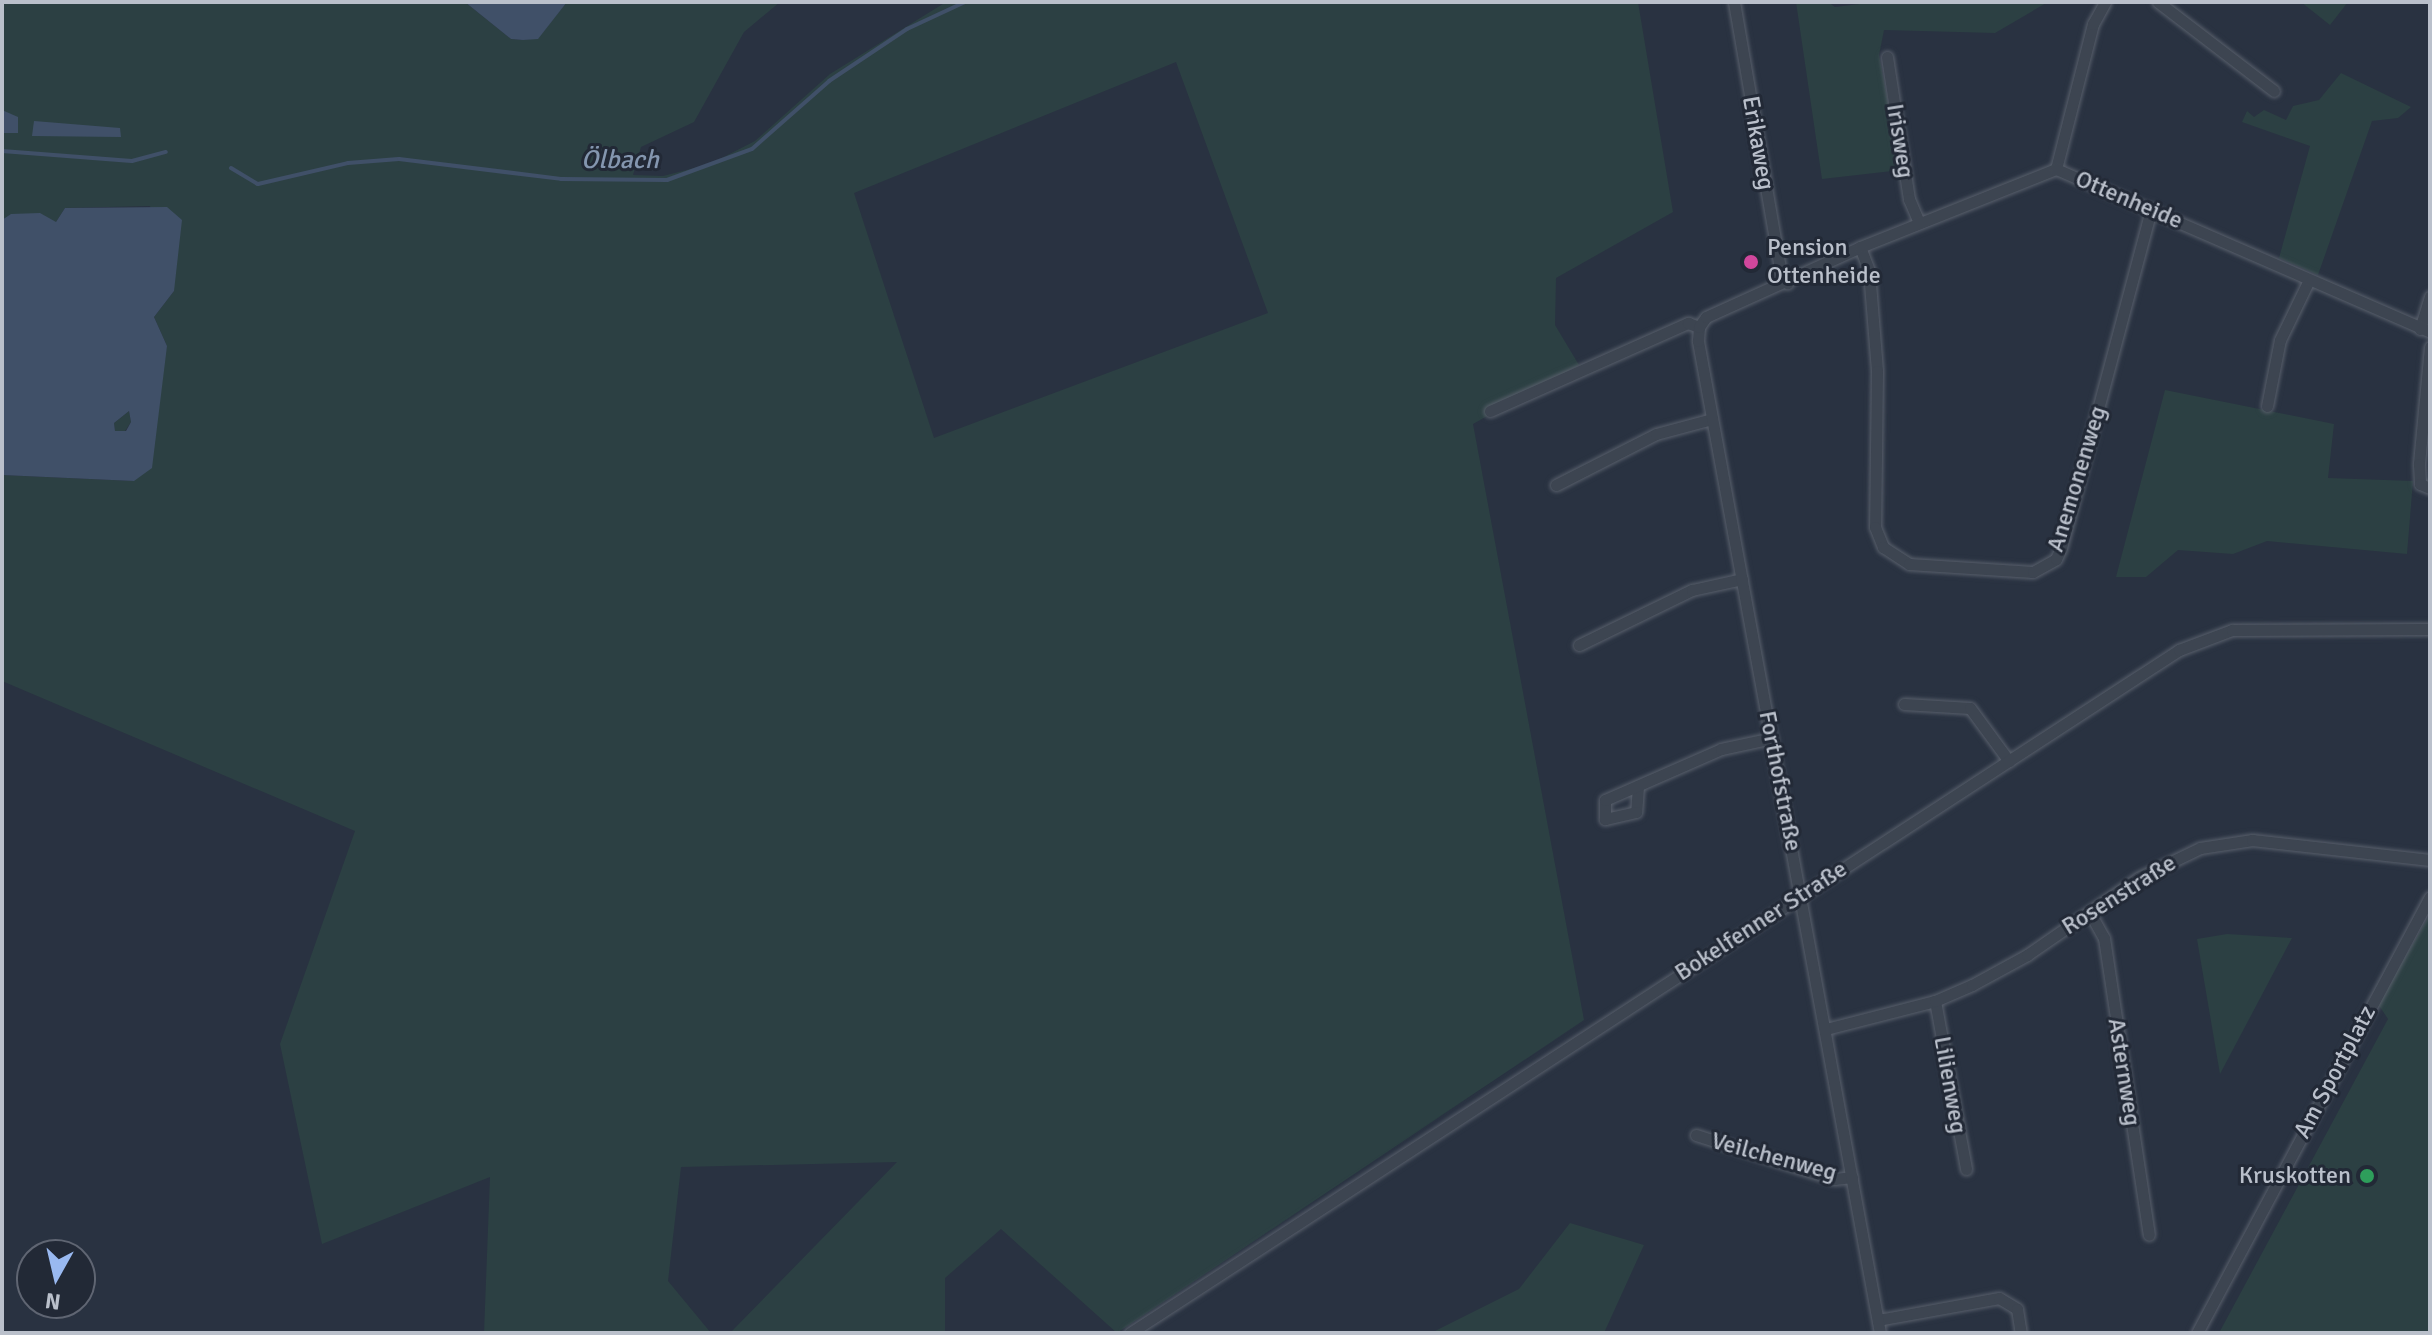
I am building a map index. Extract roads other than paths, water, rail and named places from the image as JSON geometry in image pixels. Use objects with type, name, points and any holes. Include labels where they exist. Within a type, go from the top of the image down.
[{"type":"street","name":"Erikaweg","points":[[1734,2],[1780,269],[1787,283]]},
{"type":"street","points":[[2056,169],[2093,24],[2105,2]]},
{"type":"street","points":[[2158,2],[2274,91]]},
{"type":"street","name":"Irisweg","points":[[1887,57],[1909,199],[1919,222]]},
{"type":"street","name":"Ottenheide","points":[[1490,411],[1688,323],[1699,327],[1706,317],[1787,283],[1860,247],[2056,169],[2425,330]]},
{"type":"street","name":"Anemonenweg","points":[[1860,247],[1871,286],[1877,371],[1875,527],[1883,547],[1909,564],[2033,572],[2056,559],[2061,548],[2151,209]]},
{"type":"street","points":[[2267,406],[2280,340],[2309,280]]},
{"type":"street","points":[[2425,330],[2430,296]]},
{"type":"street","points":[[1556,485],[1656,434],[1712,419],[1699,327]]},
{"type":"street","points":[[2430,347],[2419,464],[2420,484],[2430,488]]},
{"type":"street","name":"Forthofstraße","points":[[1712,419],[1802,895],[1880,1333]]},
{"type":"street","points":[[1579,645],[1692,590],[1742,579]]},
{"type":"street","name":"Bokelfenner Straße","points":[[1130,1333],[2009,761],[2204,638],[2232,630],[2430,629]]},
{"type":"street","points":[[1904,704],[1970,708],[2009,761]]},
{"type":"street","points":[[1638,786],[1721,749],[1772,738]]},
{"type":"street","name":"Rosenstraße","points":[[1826,1029],[1935,1001],[2027,955],[2166,861],[2200,848],[2252,840],[2430,860]]},
{"type":"street","name":"Am Sportplatz","points":[[2197,1333],[2430,897]]},
{"type":"street","name":"Asternweg","points":[[2090,913],[2104,938],[2149,1235]]},
{"type":"street","name":"Lilienweg","points":[[1935,1001],[1966,1169]]},
{"type":"street","name":"Veilchenweg","points":[[1696,1135],[1834,1179],[1852,1177]]},
{"type":"street","points":[[1878,1320],[1999,1298],[2017,1309],[2021,1333]]},
{"type":"water","points":[[465,2],[567,2],[538,39],[523,40],[511,39]]},
{"type":"water","points":[[2,110],[18,117],[18,133],[2,133]]},
{"type":"water","points":[[34,121],[120,128],[121,137],[32,136]]},
{"type":"water","points":[[167,207],[182,220],[174,291],[154,317],[167,346],[152,468],[134,481],[2,475],[2,220],[11,214],[40,213],[56,222],[65,208]],"holes":[[[129,411],[131,422],[126,431],[115,431],[114,423]]]},
{"type":"waterway","name":"Ölbach","points":[[231,168],[258,184],[348,163],[399,159],[561,179],[667,180],[752,149],[829,81],[907,29],[965,2]]},
{"type":"waterway","name":"Ölbach","points":[[2,151],[132,161],[166,152]]},
{"type":"place","name":"Pension Ottenheide","points":[[1751,262]]},
{"type":"place","name":"Kruskotten","points":[[2367,1176]]}]
